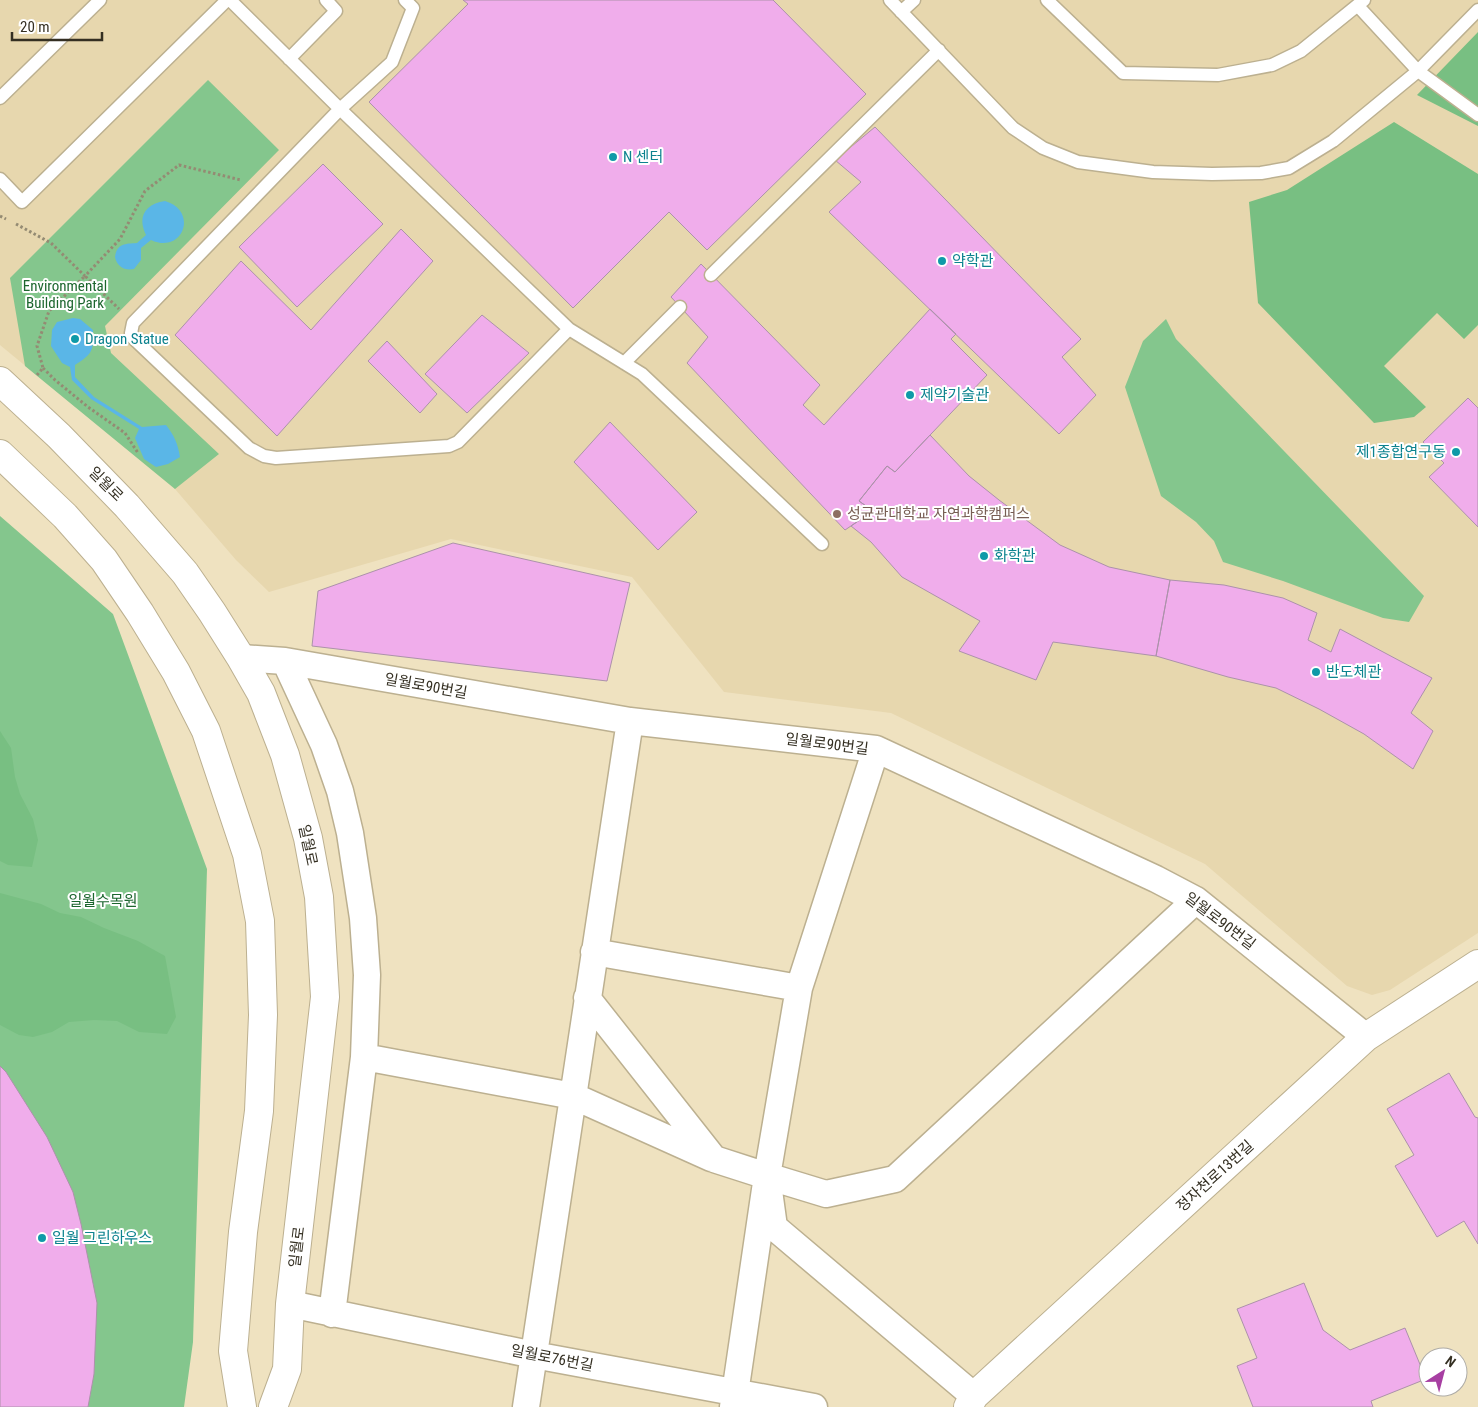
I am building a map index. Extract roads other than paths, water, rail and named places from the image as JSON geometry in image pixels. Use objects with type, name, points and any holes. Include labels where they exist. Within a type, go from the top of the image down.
[{"type":"street","name":"일월로","points":[[0,381],[59,436],[127,506],[157,539],[190,581],[241,658],[261,693],[285,755],[308,838],[319,897],[325,997],[290,1304],[286,1369],[273,1407]]},
{"type":"street","points":[[0,454],[66,516],[104,560],[140,613],[176,672],[206,731],[247,854],[260,921],[263,1015],[258,1111],[243,1232],[233,1351],[242,1407]]},
{"type":"street","name":"일월로90번길","points":[[241,658],[285,661],[630,721],[876,749],[1156,879],[1196,900],[1366,1037]]},
{"type":"street","points":[[285,661],[324,745],[340,791],[350,833],[363,918],[366,975],[364,1057],[332,1314]]},
{"type":"street","points":[[526,1407],[630,721]]},
{"type":"street","points":[[734,1399],[767,1176],[799,988],[876,749]]},
{"type":"street","points":[[364,1057],[573,1096],[714,1159],[826,1194],[895,1179],[1196,900]]},
{"type":"street","points":[[594,952],[799,988]]},
{"type":"street","name":"정자천로13번길","points":[[971,1401],[1366,1037],[1478,964]]},
{"type":"street","points":[[587,998],[714,1159]]},
{"type":"street","points":[[767,1176],[774,1227],[971,1401]]},
{"type":"street","name":"일월로76번길","points":[[290,1304],[734,1399],[814,1407]]},
{"type":"lane","points":[[0,98],[100,0]]},
{"type":"lane","points":[[0,179],[22,202],[229,0],[569,329],[642,374],[822,544]]},
{"type":"lane","points":[[289,59],[336,11],[326,0]]},
{"type":"lane","points":[[405,0],[413,8],[392,62],[340,108],[133,323],[132,337],[249,448],[264,456],[276,458],[449,446],[463,437],[569,329]]},
{"type":"lane","points":[[890,0],[1013,128],[1043,148],[1078,162],[1153,172],[1261,173],[1289,168],[1333,141],[1418,71],[1478,10]]},
{"type":"lane","points":[[901,12],[914,0]]},
{"type":"lane","points":[[1047,0],[1123,73],[1209,75],[1272,65],[1302,51],[1361,3],[1418,71],[1478,115]]},
{"type":"lane","points":[[711,275],[939,50]]},
{"type":"lane","points":[[624,363],[680,307]]},
{"type":"water","points":[[165,201],[175,206],[182,213],[183,230],[171,242],[162,243],[151,240],[141,248],[141,260],[134,269],[122,268],[115,257],[116,252],[122,245],[137,243],[146,235],[142,223],[145,212],[152,205]]},
{"type":"water","points":[[73,318],[80,319],[93,330],[91,351],[75,365],[75,377],[94,397],[142,427],[166,425],[175,440],[180,457],[168,464],[156,467],[144,459],[135,438],[139,429],[91,399],[72,380],[70,367],[62,363],[51,346],[52,330],[57,322]]},
{"type":"place","name":"N 센터","points":[[613,157]]},
{"type":"place","name":"약학관","points":[[942,261]]},
{"type":"place","name":"Dragon Statue","points":[[75,339]]},
{"type":"place","name":"제약기술관","points":[[910,395]]},
{"type":"place","name":"제1종합연구동","points":[[1456,452]]},
{"type":"place","name":"성균관대학교 자연과학캠퍼스","points":[[837,514]]},
{"type":"place","name":"화학관","points":[[984,556]]},
{"type":"place","name":"반도체관","points":[[1316,672]]},
{"type":"place","name":"일월 그린하우스","points":[[42,1238]]},
{"type":"park label","name":"Environmental Building Park","points":[[65,294]]},
{"type":"park label","name":"일월수목원","points":[[103,901]]}]
